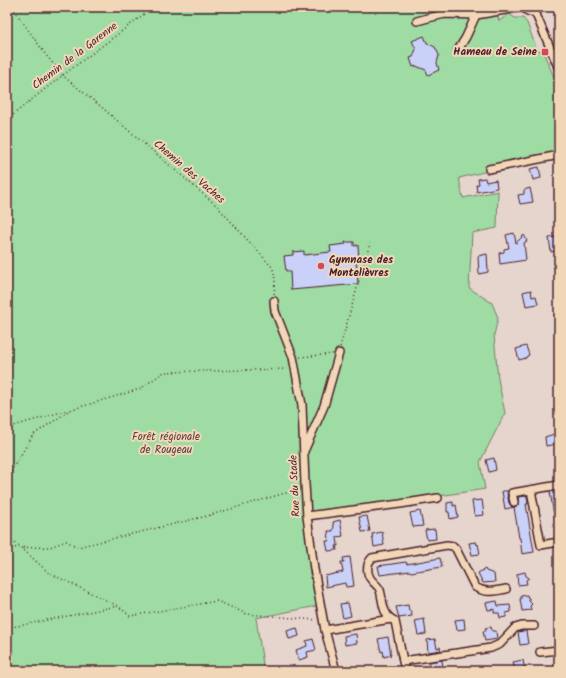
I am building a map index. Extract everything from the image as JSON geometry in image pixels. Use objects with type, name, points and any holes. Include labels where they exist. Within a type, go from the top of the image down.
[{"type":"street","points":[[417,21],[445,14],[476,15],[524,7],[527,11],[533,13],[538,10],[559,69]]},
{"type":"street","points":[[458,50],[476,15]]},
{"type":"street","points":[[489,169],[559,155]]},
{"type":"street","name":"Rue du Stade","points":[[274,300],[275,311],[293,357],[302,405],[305,487],[314,569],[325,630],[336,671]]},
{"type":"street","points":[[304,451],[324,406],[338,353]]},
{"type":"street","points":[[514,502],[512,493],[559,485]]},
{"type":"street","points":[[531,490],[541,545],[559,542]]},
{"type":"street","points":[[308,516],[438,498]]},
{"type":"street","points":[[405,671],[395,621],[387,616],[379,588],[370,578],[368,573],[368,562],[372,558],[448,545],[453,546],[475,587],[481,591],[487,592],[506,589]]},
{"type":"street","points":[[325,630],[391,619]]},
{"type":"street","points":[[403,662],[491,648],[500,644],[515,628],[522,626],[534,626]]},
{"type":"street","points":[[540,652],[559,650]]},
{"type":"path","name":"Chemin des Vaches","points":[[12,7],[46,56],[63,76],[216,205],[272,267],[275,278],[274,300]]},
{"type":"path","name":"Chemin de la Garenne","points":[[7,120],[36,96],[153,7]]},
{"type":"path","points":[[293,357],[338,353],[370,243]]},
{"type":"path","points":[[7,428],[140,389],[164,372],[295,368]]},
{"type":"path","points":[[7,473],[11,471],[33,435],[70,410]]},
{"type":"path","points":[[7,548],[50,547],[66,541],[78,547],[207,516],[305,487]]},
{"type":"path","points":[[7,541],[17,544],[50,573],[118,606],[130,616],[217,601],[247,614],[317,620],[323,618]]},
{"type":"path","points":[[7,628],[118,606]]},
{"type":"green space","name":"Forêt régionale de Rougeau","points":[[7,7],[502,7],[503,14],[498,16],[499,21],[509,14],[515,18],[523,18],[527,23],[537,50],[543,52],[559,88],[559,154],[459,178],[463,198],[498,191],[497,228],[472,233],[469,288],[492,303],[498,318],[494,335],[498,379],[505,413],[480,462],[485,489],[400,502],[308,513],[317,606],[256,618],[264,671],[123,671],[122,668],[109,671],[7,671]]},
{"type":"building","points":[[424,36],[427,43],[435,47],[439,55],[437,63],[439,70],[428,75],[426,70],[416,66],[413,67],[410,58],[413,57],[416,49],[412,41]]},
{"type":"building","points":[[539,167],[541,178],[533,180],[530,169]]},
{"type":"building","points":[[485,178],[486,182],[496,180],[497,188],[477,192],[476,185],[479,184],[478,179]]},
{"type":"building","points":[[530,188],[533,202],[520,204],[518,195],[524,194],[524,190]]},
{"type":"building","points":[[514,233],[516,243],[524,235],[527,241],[524,243],[526,260],[500,264],[499,253],[504,252],[504,249],[509,248],[506,235]]},
{"type":"building","points":[[557,237],[559,250],[551,252],[549,238]]},
{"type":"building","name":"Gymnase des Montelièvres","points":[[345,242],[354,242],[354,246],[358,245],[359,261],[356,261],[358,284],[291,290],[290,271],[286,271],[284,256],[293,255],[293,252],[304,251],[304,255],[331,252],[330,246],[346,244]]},
{"type":"building","points":[[487,254],[488,272],[479,274],[478,256]]},
{"type":"building","points":[[531,290],[532,297],[536,296],[538,304],[526,306],[523,292]]},
{"type":"building","points":[[526,346],[529,355],[526,358],[519,360],[516,349]]},
{"type":"building","points":[[554,434],[556,444],[546,446],[545,437]]},
{"type":"building","points":[[494,458],[496,470],[489,472],[486,460]]},
{"type":"building","points":[[559,490],[559,525],[556,526],[550,492]]},
{"type":"building","points":[[502,491],[508,491],[507,494],[509,503],[514,507],[505,509]]},
{"type":"building","points":[[527,496],[528,504],[526,504],[534,552],[522,554],[514,507],[519,504],[518,497]]},
{"type":"building","points":[[482,500],[484,515],[475,516],[472,501]]},
{"type":"building","points":[[453,502],[453,506],[456,505],[458,517],[450,519],[449,512],[447,512],[447,503]]},
{"type":"building","points":[[420,511],[423,526],[413,527],[410,513]]},
{"type":"building","points":[[367,516],[370,531],[362,532],[359,517]]},
{"type":"building","points":[[340,520],[343,536],[337,537],[337,550],[328,551],[326,541],[329,541],[328,531],[333,531],[333,522]]},
{"type":"building","points":[[435,529],[436,539],[427,540],[425,530]]},
{"type":"building","points":[[382,532],[384,545],[374,547],[372,534]]},
{"type":"building","points":[[476,542],[477,545],[478,544],[480,554],[472,555],[469,543]]},
{"type":"building","points":[[350,557],[354,586],[346,587],[345,583],[326,587],[325,576],[343,572],[341,562],[344,562],[343,558]]},
{"type":"building","points":[[440,558],[442,567],[411,572],[380,575],[378,566],[406,562],[407,564]]},
{"type":"building","points":[[485,569],[486,571],[494,574],[495,582],[483,583],[478,573]]},
{"type":"building","points":[[525,572],[526,576],[529,578],[526,580],[527,584],[518,585],[517,574]]},
{"type":"building","points":[[527,595],[532,604],[530,606],[531,610],[522,611],[520,599],[521,596]]},
{"type":"building","points":[[497,601],[498,606],[510,605],[511,612],[506,613],[506,617],[500,618],[499,613],[494,613],[494,609],[488,610],[486,603]]},
{"type":"building","points":[[348,603],[351,616],[343,618],[340,604]]},
{"type":"building","points":[[408,605],[412,616],[399,618],[396,607]]},
{"type":"building","points":[[424,619],[426,634],[418,635],[415,621]]},
{"type":"building","points":[[464,619],[465,629],[457,630],[455,620]]},
{"type":"building","points":[[491,627],[492,631],[496,631],[497,639],[485,641],[483,631],[486,631],[485,628]]},
{"type":"building","points":[[297,628],[299,636],[289,639],[287,631]]},
{"type":"building","points":[[526,631],[528,644],[520,645],[518,632]]},
{"type":"building","points":[[356,634],[357,643],[345,645],[344,636]]},
{"type":"building","points":[[388,637],[391,655],[384,657],[383,651],[381,652],[378,639]]},
{"type":"building","points":[[313,639],[316,650],[307,652],[308,657],[299,660],[296,650],[307,646],[306,641]]},
{"type":"building","points":[[435,639],[437,648],[440,647],[441,650],[428,652],[427,640]]},
{"type":"building","points":[[442,660],[443,669],[430,671],[429,662]]},
{"type":"building","points":[[523,660],[525,671],[515,671],[513,662]]},
{"type":"place","name":"Hameau de Seine","points":[[545,52]]},
{"type":"place","name":"Gymnase des Montelièvres","points":[[321,266]]}]
